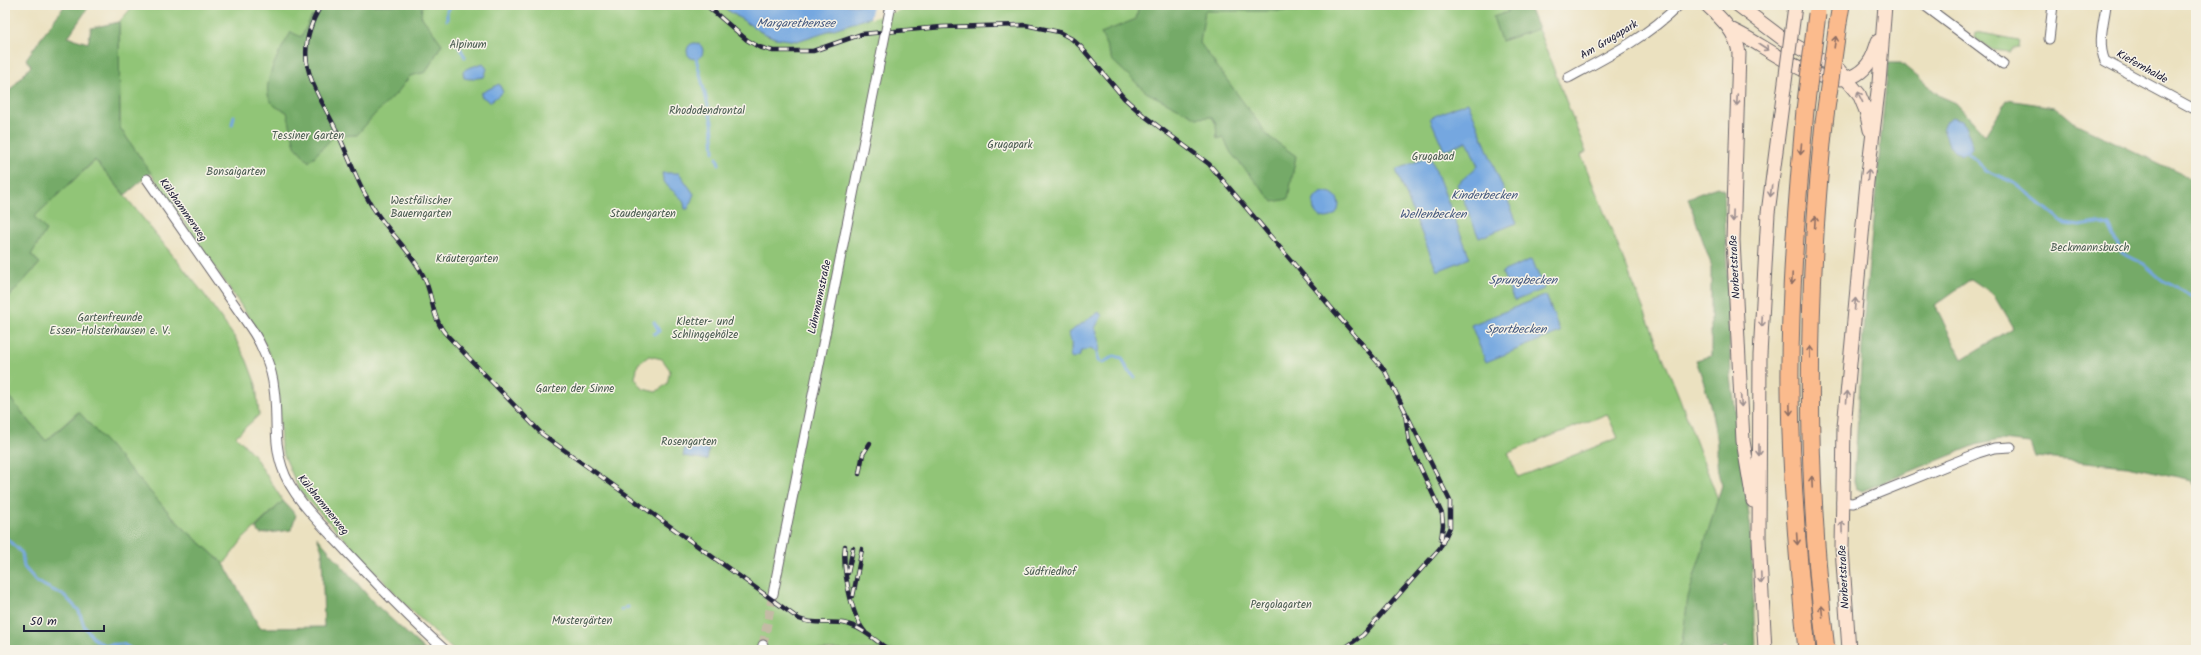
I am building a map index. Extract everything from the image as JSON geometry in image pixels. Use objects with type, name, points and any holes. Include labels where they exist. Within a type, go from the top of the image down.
[{"type":"highway","points":[[1826,650],[1814,532],[1810,392],[1814,235],[1824,123],[1840,5]]},
{"type":"highway","points":[[1807,650],[1793,486],[1790,390],[1794,233],[1805,110],[1818,9]]},
{"type":"main road","name":"Norbertstraße","points":[[1707,5],[1730,29],[1737,44],[1739,57],[1734,149],[1733,240],[1743,441],[1759,539]]},
{"type":"main road","points":[[1738,5],[1772,32],[1795,46],[1834,66],[1847,78],[1859,94],[1866,111],[1870,146]]},
{"type":"main road","points":[[1870,146],[1879,83],[1885,5]]},
{"type":"main road","name":"Norbertstraße","points":[[1765,650],[1759,539],[1760,355],[1768,213],[1796,6]]},
{"type":"main road","points":[[1730,29],[1749,37],[1784,60],[1807,72],[1830,78],[1847,78],[1861,70],[1871,60],[1882,31]]},
{"type":"main road","name":"Norbertstraße","points":[[1849,650],[1843,579],[1841,502],[1845,420],[1870,146]]},
{"type":"street","name":"Lührmannstraße","points":[[773,594],[891,5]]},
{"type":"street","name":"Am Grugapark","points":[[1568,78],[1620,50],[1661,21],[1679,5]]},
{"type":"street","points":[[1924,5],[2003,64]]},
{"type":"street","points":[[2049,39],[2053,5]]},
{"type":"street","name":"Kiefernhalde","points":[[2106,5],[2101,42],[2102,55],[2105,61],[2196,110]]},
{"type":"street","name":"Külshammerweg","points":[[147,179],[250,327],[261,346],[274,388],[275,438],[278,453],[282,468],[293,489],[328,531],[411,620],[445,650]]},
{"type":"street","points":[[1841,502],[1853,503],[1978,453],[1994,448],[2011,447]]},
{"type":"green space","points":[[65,5],[90,5],[68,37],[88,43],[91,28],[119,22],[120,128],[151,173],[125,195],[95,160],[34,217],[46,230],[31,255],[40,263],[5,301],[5,96],[31,66],[26,59]]},
{"type":"green space","name":"Grugapark","points":[[134,5],[720,5],[761,32],[775,38],[908,5],[1072,5],[1085,7],[1092,5],[1505,5],[1508,12],[1501,41],[1538,29],[1586,152],[1581,155],[1678,394],[1717,497],[1720,523],[1723,650],[453,650],[407,606],[299,490],[281,448],[278,382],[270,355],[259,332],[120,128],[119,22]],"holes":[[[649,356],[662,359],[670,370],[667,384],[656,392],[643,389],[635,378],[638,364]],[[1607,414],[1618,438],[1518,477],[1508,453]]]},
{"type":"green space","name":"Tessiner Garten","points":[[324,5],[422,5],[421,16],[442,44],[426,72],[410,76],[397,93],[375,114],[357,135],[334,136],[309,162],[295,146],[287,112],[273,104],[269,97],[268,88],[269,78],[277,57],[291,32],[301,37],[312,16],[316,18]]},
{"type":"green space","points":[[1139,5],[1304,5],[1298,11],[1205,11],[1200,43],[1268,136],[1296,156],[1288,199],[1273,202],[1231,153],[1223,137],[1217,139],[1216,124],[1212,117],[1197,118],[1146,92],[1112,60],[1101,33],[1136,19]]},
{"type":"green space","points":[[1505,5],[1528,5],[1538,29],[1501,41],[1493,17],[1508,12]]},
{"type":"green space","points":[[1976,32],[2019,40],[2018,47],[2013,48],[2010,52],[1992,50],[1975,38]]},
{"type":"green space","name":"Beckmannsbusch","points":[[1888,63],[1901,63],[1940,96],[1956,103],[1985,135],[2007,100],[2055,107],[2073,122],[2196,181],[2196,487],[2192,480],[2127,466],[2035,457],[2030,443],[2000,440],[1976,445],[1862,491],[1856,488],[1854,481],[1864,316]],"holes":[[[1971,279],[1993,294],[2013,328],[1962,359],[1935,305]]]},
{"type":"green space","name":"Gartenfreunde Essen-Holsterhausen e. V.","points":[[96,160],[204,294],[235,338],[247,361],[256,385],[259,415],[236,436],[253,454],[283,501],[243,539],[224,564],[179,524],[78,412],[46,441],[5,392],[5,301],[40,263],[31,255],[33,217]]},
{"type":"green space","points":[[1717,187],[1724,190],[1731,377],[1751,531],[1755,650],[1728,650],[1724,647],[1723,650],[1677,650],[1682,643],[1688,597],[1722,485],[1717,466],[1717,444],[1711,407],[1696,360],[1711,356],[1711,264],[1688,198]]},
{"type":"green space","points":[[5,392],[46,441],[79,412],[179,524],[224,564],[260,628],[324,627],[322,551],[317,537],[375,604],[425,650],[5,650]]},
{"type":"green space","points":[[283,501],[296,515],[291,530],[260,534],[256,528]]},
{"type":"water","name":"Margarethensee","points":[[720,5],[908,5],[797,41],[775,38],[761,32]]},
{"type":"water","points":[[695,43],[701,45],[703,51],[701,57],[695,59],[689,57],[687,51],[689,45]]},
{"type":"water","points":[[483,63],[487,69],[484,77],[470,79],[464,78],[463,72],[466,69]]},
{"type":"water","points":[[499,84],[503,92],[490,102],[481,96],[481,93]]},
{"type":"water","name":"Kinderbecken","points":[[1468,102],[1517,223],[1479,238],[1457,184],[1478,166],[1467,141],[1444,150],[1430,118]]},
{"type":"water","points":[[1952,117],[1962,120],[1971,140],[1972,148],[1968,153],[1961,155],[1949,145],[1943,129],[1946,122]]},
{"type":"water","name":"Wellenbecken","points":[[1430,156],[1470,258],[1437,271],[1396,170]]},
{"type":"water","points":[[662,173],[679,173],[694,194],[688,209],[685,209],[684,203],[678,195],[666,184]]},
{"type":"water","points":[[1326,192],[1335,196],[1339,205],[1335,214],[1326,218],[1317,214],[1313,205],[1317,196]]},
{"type":"water","name":"Sprungbecken","points":[[1532,259],[1544,289],[1514,301],[1502,272]]},
{"type":"water","name":"Sportbecken","points":[[1546,295],[1560,332],[1486,362],[1471,325]]},
{"type":"water","points":[[1099,312],[1102,316],[1095,328],[1099,340],[1099,350],[1097,353],[1091,348],[1080,352],[1080,356],[1072,359],[1070,355],[1071,342],[1068,333]]},
{"type":"water","points":[[686,443],[709,448],[707,460],[683,456]]},
{"type":"pier","points":[[873,5],[901,5],[900,10],[870,19]]},
{"type":"waterway","points":[[447,20],[447,11],[452,5]]},
{"type":"waterway","points":[[455,39],[465,57]]},
{"type":"waterway","points":[[696,58],[712,122],[714,152]]},
{"type":"waterway","points":[[232,125],[234,116]]},
{"type":"waterway","points":[[1968,153],[1986,170],[2016,184],[2065,224],[2080,226],[2098,223],[2109,226],[2122,253],[2144,264],[2162,280],[2196,298]]},
{"type":"waterway","points":[[717,158],[719,164]]},
{"type":"waterway","points":[[654,322],[659,331],[654,334]]},
{"type":"waterway","points":[[1097,353],[1098,361],[1102,363],[1114,356],[1122,358],[1128,371],[1135,377]]},
{"type":"waterway","points":[[5,537],[22,553],[24,567],[37,582],[65,596],[79,611],[84,626],[93,638],[104,645],[123,644],[133,650]]},
{"type":"tunnel","points":[[763,645],[773,594]]},
{"type":"railway","points":[[321,5],[311,25],[307,43],[306,59],[315,89],[340,138],[356,176],[370,203],[413,258],[423,275],[429,290],[434,312],[444,332],[542,434],[799,619],[810,622],[837,622],[855,627],[889,650]]},
{"type":"railway","points":[[706,5],[747,40],[759,47],[773,51],[813,51],[862,34],[942,27],[1025,25],[1059,32],[1072,39],[1081,47],[1124,98],[1143,115],[1209,164],[1385,371],[1450,501],[1450,527],[1440,548],[1363,635],[1342,650]]},
{"type":"railway","points":[[1405,413],[1409,443],[1442,514],[1443,525],[1441,540]]},
{"type":"railway","points":[[859,474],[863,454],[870,443]]},
{"type":"railway","points":[[845,546],[844,555],[846,578],[849,591],[856,614],[865,632]]},
{"type":"railway","points":[[848,573],[853,548]]},
{"type":"railway","points":[[853,596],[862,549]]},
{"type":"park label","name":"Alpinum","points":[[468,45]]},
{"type":"park label","name":"Rhododendrontal","points":[[707,111]]},
{"type":"park label","name":"Grugabad","points":[[1433,157]]},
{"type":"park label","name":"Bonsaigarten","points":[[236,172]]},
{"type":"park label","name":"Westfälischer Bauerngarten","points":[[421,207]]},
{"type":"park label","name":"Staudengarten","points":[[643,214]]},
{"type":"park label","name":"Kräutergarten","points":[[467,259]]},
{"type":"park label","name":"Kletter- und Schlinggehölze","points":[[705,328]]},
{"type":"park label","name":"Garten der Sinne","points":[[575,389]]},
{"type":"park label","name":"Rosengarten","points":[[689,442]]},
{"type":"park label","name":"Südfriedhof","points":[[1050,572]]},
{"type":"park label","name":"Pergolagarten","points":[[1281,605]]},
{"type":"park label","name":"Mustergärten","points":[[582,621]]}]
